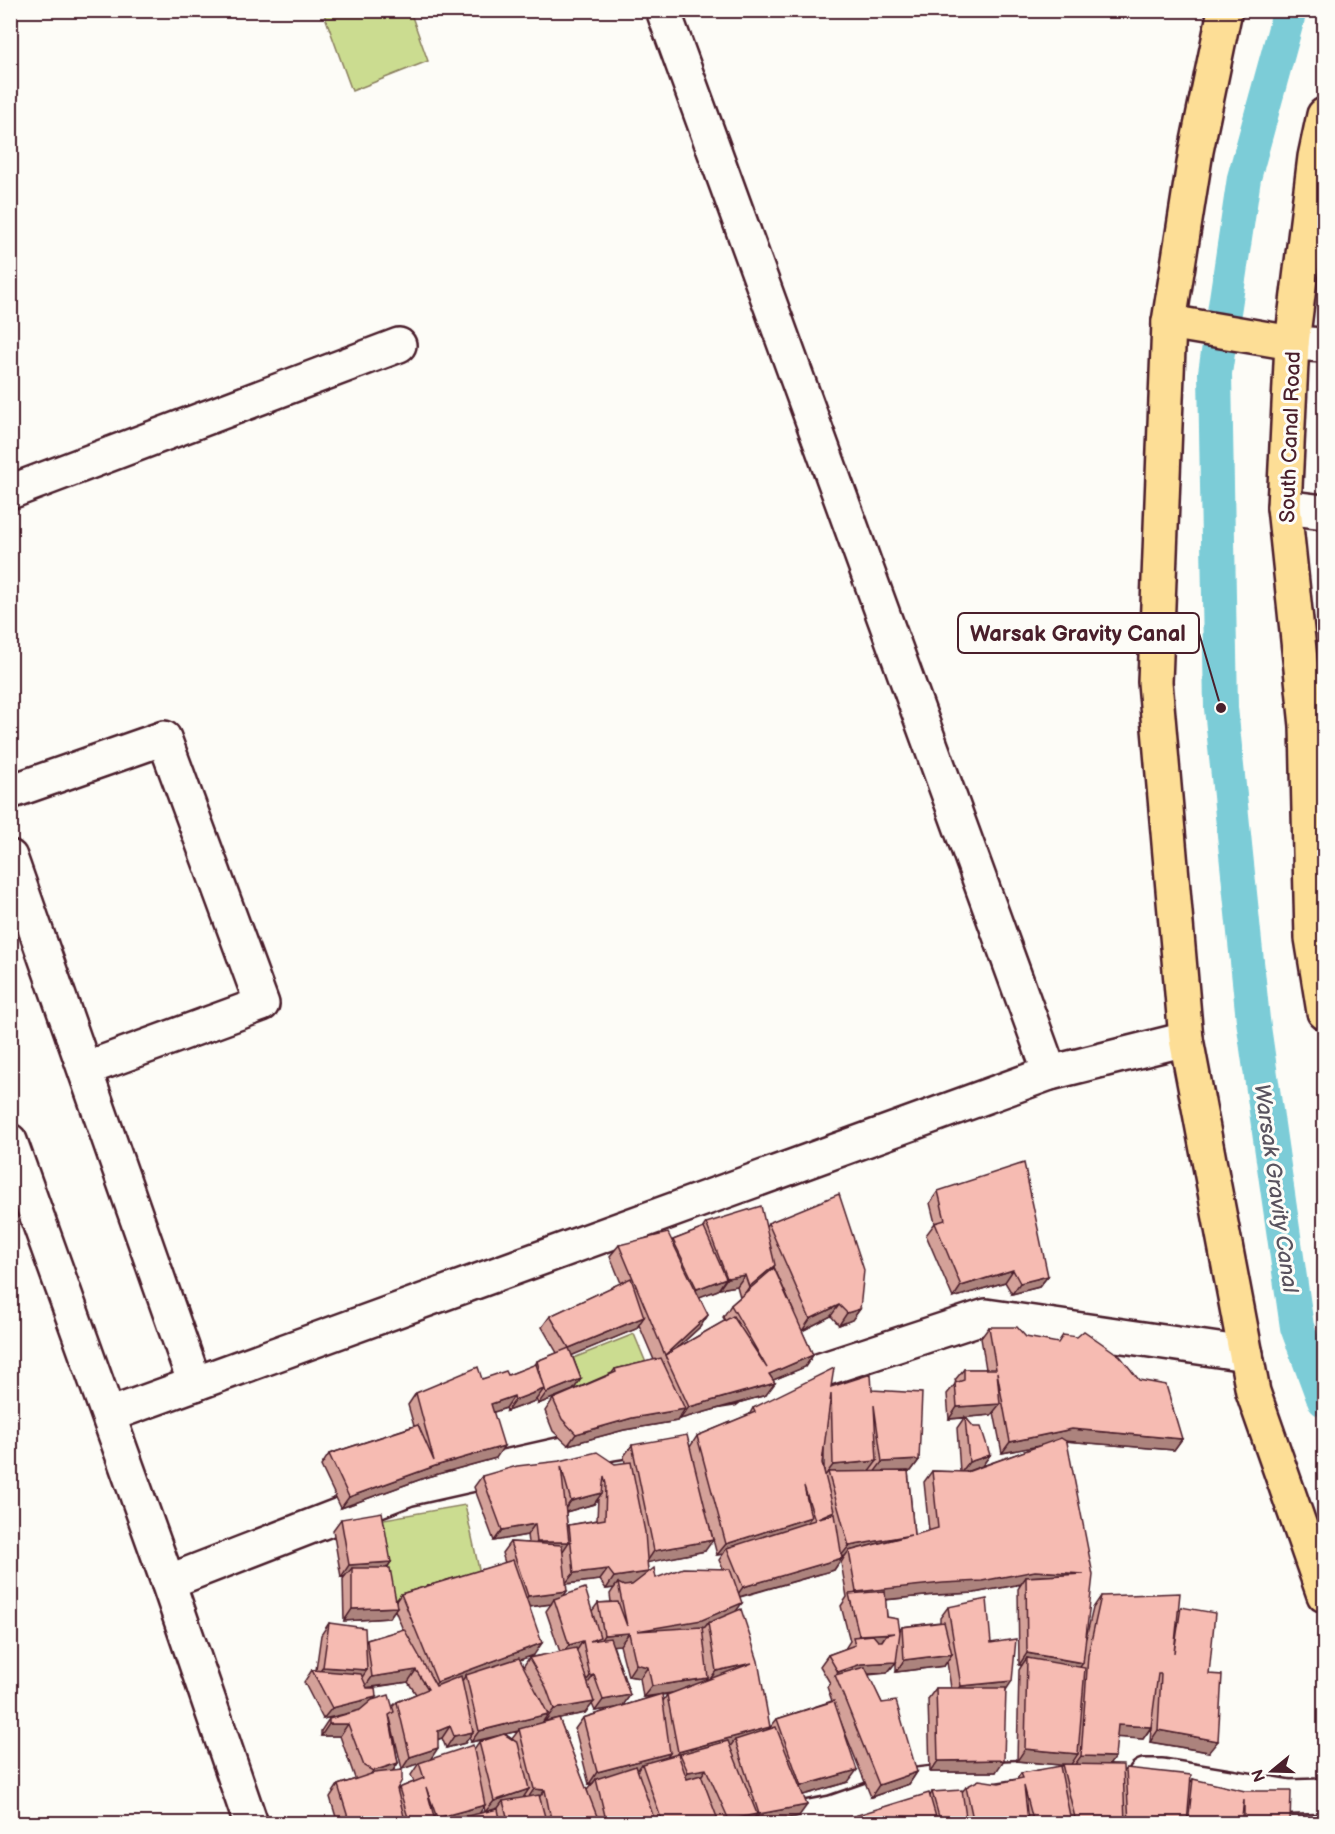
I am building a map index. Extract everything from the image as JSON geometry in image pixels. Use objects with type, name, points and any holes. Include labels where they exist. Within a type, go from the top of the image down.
[{"type":"main road","points":[[1225,10],[1196,152],[1169,322],[1155,682],[1186,1039],[1253,1392],[1324,1595]]},
{"type":"main road","name":"South Canal Road","points":[[1324,115],[1315,157],[1292,343],[1284,507],[1316,724],[1312,938],[1324,1012]]},
{"type":"main road","points":[[1169,322],[1292,343]]},
{"type":"street","points":[[663,10],[1050,1073]]},
{"type":"street","points":[[1292,343],[1324,345]]},
{"type":"street","points":[[10,492],[399,345]]},
{"type":"street","points":[[1284,507],[1324,512]]},
{"type":"street","points":[[10,792],[164,738],[262,1004],[85,1069]]},
{"type":"street","points":[[10,857],[195,1384]]},
{"type":"street","points":[[109,1415],[1050,1073],[1186,1039]]},
{"type":"street","points":[[10,1141],[168,1582],[251,1824]]},
{"type":"street","points":[[168,1582],[407,1489],[612,1443],[743,1422],[806,1376],[986,1316],[1246,1354]]},
{"type":"street","points":[[774,1824],[832,1813],[910,1786],[960,1780],[1035,1777],[1054,1772],[1162,1776],[1289,1797],[1324,1796]]},
{"type":"green space","points":[[323,11],[410,11],[428,61],[352,91]]},
{"type":"green space","points":[[634,1334],[649,1370],[573,1390],[566,1361]]},
{"type":"green space","points":[[465,1505],[480,1574],[396,1601],[378,1520]]},
{"type":"building","points":[[1024,1163],[1048,1276],[1020,1283],[1013,1270],[961,1286],[935,1223],[945,1220],[938,1191]]},
{"type":"building","points":[[839,1194],[864,1270],[860,1309],[847,1313],[839,1305],[810,1319],[768,1223]]},
{"type":"building","points":[[761,1206],[775,1265],[749,1287],[745,1275],[727,1278],[706,1223]]},
{"type":"building","points":[[704,1228],[726,1278],[697,1289],[673,1240]]},
{"type":"building","points":[[668,1233],[708,1315],[665,1355],[619,1245]]},
{"type":"building","points":[[774,1268],[813,1355],[769,1374],[775,1383],[689,1407],[665,1355],[733,1316],[767,1368],[731,1305]]},
{"type":"building","points":[[631,1278],[644,1317],[569,1348],[550,1316]]},
{"type":"building","points":[[989,1327],[1017,1327],[1026,1337],[1058,1343],[1063,1335],[1077,1337],[1084,1331],[1120,1356],[1139,1380],[1166,1385],[1182,1439],[1072,1429],[1010,1442],[997,1372],[1000,1404],[957,1407],[955,1383],[964,1380],[964,1369],[996,1369]]},
{"type":"building","points":[[569,1348],[581,1379],[546,1393],[537,1361]]},
{"type":"building","points":[[661,1358],[685,1409],[632,1418],[576,1434],[562,1419],[553,1399],[616,1372],[615,1369]]},
{"type":"building","points":[[536,1364],[544,1389],[515,1400],[514,1396],[491,1404],[504,1446],[435,1466],[349,1497],[329,1454],[418,1425],[434,1461],[416,1393],[478,1367],[482,1379],[506,1371],[508,1375]]},
{"type":"building","points":[[834,1368],[831,1387],[871,1374],[872,1390],[922,1393],[919,1460],[882,1462],[874,1405],[877,1461],[833,1465],[831,1394],[822,1463],[834,1511],[818,1518],[835,1514],[842,1558],[743,1587],[727,1548],[815,1520],[804,1486],[811,1517],[726,1544],[697,1436],[755,1412],[753,1408]]},
{"type":"building","points":[[965,1417],[974,1427],[981,1427],[990,1455],[969,1462]]},
{"type":"building","points":[[687,1435],[713,1540],[654,1551],[632,1445]]},
{"type":"building","points":[[1061,1438],[1067,1442],[1093,1575],[1083,1663],[1027,1653],[1026,1577],[1084,1574],[1035,1571],[982,1581],[856,1592],[849,1551],[911,1535],[849,1546],[828,1472],[908,1471],[914,1535],[938,1528],[932,1471],[967,1472]]},
{"type":"building","points":[[597,1452],[615,1464],[631,1462],[645,1532],[648,1572],[614,1577],[608,1569],[574,1573],[569,1525],[605,1519],[606,1484],[604,1476],[602,1493],[571,1501],[561,1466],[569,1542],[537,1542],[535,1524],[502,1530],[482,1476],[517,1466],[560,1461]]},
{"type":"building","points":[[382,1512],[391,1562],[349,1565],[341,1519]]},
{"type":"building","points":[[510,1542],[562,1545],[567,1591],[528,1596]]},
{"type":"building","points":[[513,1560],[542,1643],[437,1682],[401,1594]]},
{"type":"building","points":[[352,1568],[390,1568],[397,1607],[352,1609]]},
{"type":"building","points":[[654,1568],[656,1578],[683,1568],[730,1569],[742,1603],[702,1620],[637,1631],[702,1627],[708,1678],[652,1686],[648,1667],[636,1664],[629,1633],[604,1635],[598,1603],[618,1602],[627,1626],[618,1583],[624,1586],[632,1585]]},
{"type":"building","points":[[585,1588],[600,1637],[590,1641],[610,1638],[630,1695],[603,1700],[594,1675],[590,1676],[583,1641],[569,1645],[554,1599]]},
{"type":"building","points":[[885,1591],[887,1617],[898,1619],[900,1632],[896,1662],[861,1664],[838,1672],[828,1655],[855,1645],[853,1637],[873,1635],[878,1641],[882,1641],[886,1635],[895,1633],[859,1635],[849,1594]]},
{"type":"building","points":[[1180,1593],[1174,1653],[1181,1607],[1215,1613],[1209,1674],[1222,1675],[1218,1741],[1158,1730],[1161,1674],[1158,1674],[1151,1727],[1118,1725],[1115,1757],[1081,1756],[1088,1655],[1101,1596]]},
{"type":"building","points":[[987,1599],[991,1643],[1016,1639],[1012,1681],[961,1686],[948,1607]]},
{"type":"building","points":[[741,1609],[758,1661],[770,1727],[678,1752],[667,1695],[752,1663],[716,1671],[708,1623]]},
{"type":"building","points":[[944,1622],[952,1654],[904,1660],[902,1627]]},
{"type":"building","points":[[329,1623],[365,1628],[367,1670],[323,1667]]},
{"type":"building","points":[[404,1629],[436,1686],[461,1676],[473,1732],[454,1736],[450,1726],[438,1731],[438,1748],[410,1757],[397,1702],[428,1689],[416,1670],[372,1677],[367,1640]]},
{"type":"building","points":[[576,1648],[594,1702],[554,1709],[546,1687],[529,1658]]},
{"type":"building","points":[[519,1658],[548,1714],[479,1731],[466,1675]]},
{"type":"building","points":[[1027,1658],[1085,1668],[1078,1754],[1025,1749]]},
{"type":"building","points":[[865,1667],[882,1703],[896,1701],[917,1772],[879,1785],[835,1675]]},
{"type":"building","points":[[312,1670],[361,1674],[367,1688],[375,1688],[376,1697],[332,1708]]},
{"type":"building","points":[[936,1688],[1006,1688],[1004,1760],[938,1761]]},
{"type":"building","points":[[662,1694],[670,1753],[597,1772],[583,1718]]},
{"type":"building","points":[[389,1695],[394,1712],[389,1715],[398,1763],[373,1771],[364,1766],[348,1724],[329,1724],[329,1719],[360,1710],[372,1700]]},
{"type":"building","points":[[834,1701],[857,1770],[801,1786],[777,1719]]},
{"type":"building","points":[[559,1718],[600,1824],[552,1824],[545,1790],[534,1789],[519,1729]]},
{"type":"building","points":[[776,1727],[807,1805],[759,1814],[735,1740]]},
{"type":"building","points":[[504,1734],[518,1743],[529,1789],[494,1801],[479,1742]]},
{"type":"building","points":[[728,1741],[757,1814],[729,1820],[706,1769],[688,1772],[680,1754]]},
{"type":"building","points":[[473,1745],[485,1805],[437,1818],[426,1787],[436,1824],[410,1824],[399,1788],[424,1778],[419,1763]]},
{"type":"building","points":[[678,1754],[687,1779],[701,1775],[718,1820],[703,1824],[663,1824],[642,1764]]},
{"type":"building","points":[[1062,1764],[1123,1765],[1125,1824],[1076,1822]]},
{"type":"building","points":[[636,1766],[656,1824],[607,1824],[596,1779]]},
{"type":"building","points":[[1060,1766],[1071,1821],[1034,1824],[1024,1786],[1028,1821],[1019,1824],[974,1824],[966,1787],[979,1780],[999,1783],[1023,1778],[1021,1773]]},
{"type":"building","points":[[1126,1768],[1191,1775],[1187,1824],[1129,1824]]},
{"type":"building","points":[[402,1770],[402,1780],[397,1789],[406,1824],[350,1824],[338,1785],[374,1773]]},
{"type":"building","points":[[1193,1779],[1245,1791],[1291,1791],[1290,1824],[1244,1824],[1244,1799],[1241,1824],[1188,1824]]},
{"type":"building","points":[[962,1790],[967,1824],[941,1824],[932,1792]]},
{"type":"building","points":[[929,1793],[938,1824],[839,1824],[838,1821]]},
{"type":"building","points":[[539,1795],[547,1824],[509,1824],[503,1801]]},
{"type":"building","points":[[498,1809],[501,1824],[456,1824],[455,1819]]},
{"type":"building","points":[[785,1822],[786,1824],[757,1824]]},
{"type":"waterway","name":"Warsak Gravity Canal","points":[[1290,10],[1244,178],[1215,373],[1221,708],[1253,1020],[1297,1327],[1324,1400]]},
{"type":"place","name":"Warsak Gravity Canal","points":[[1221,708]]}]
